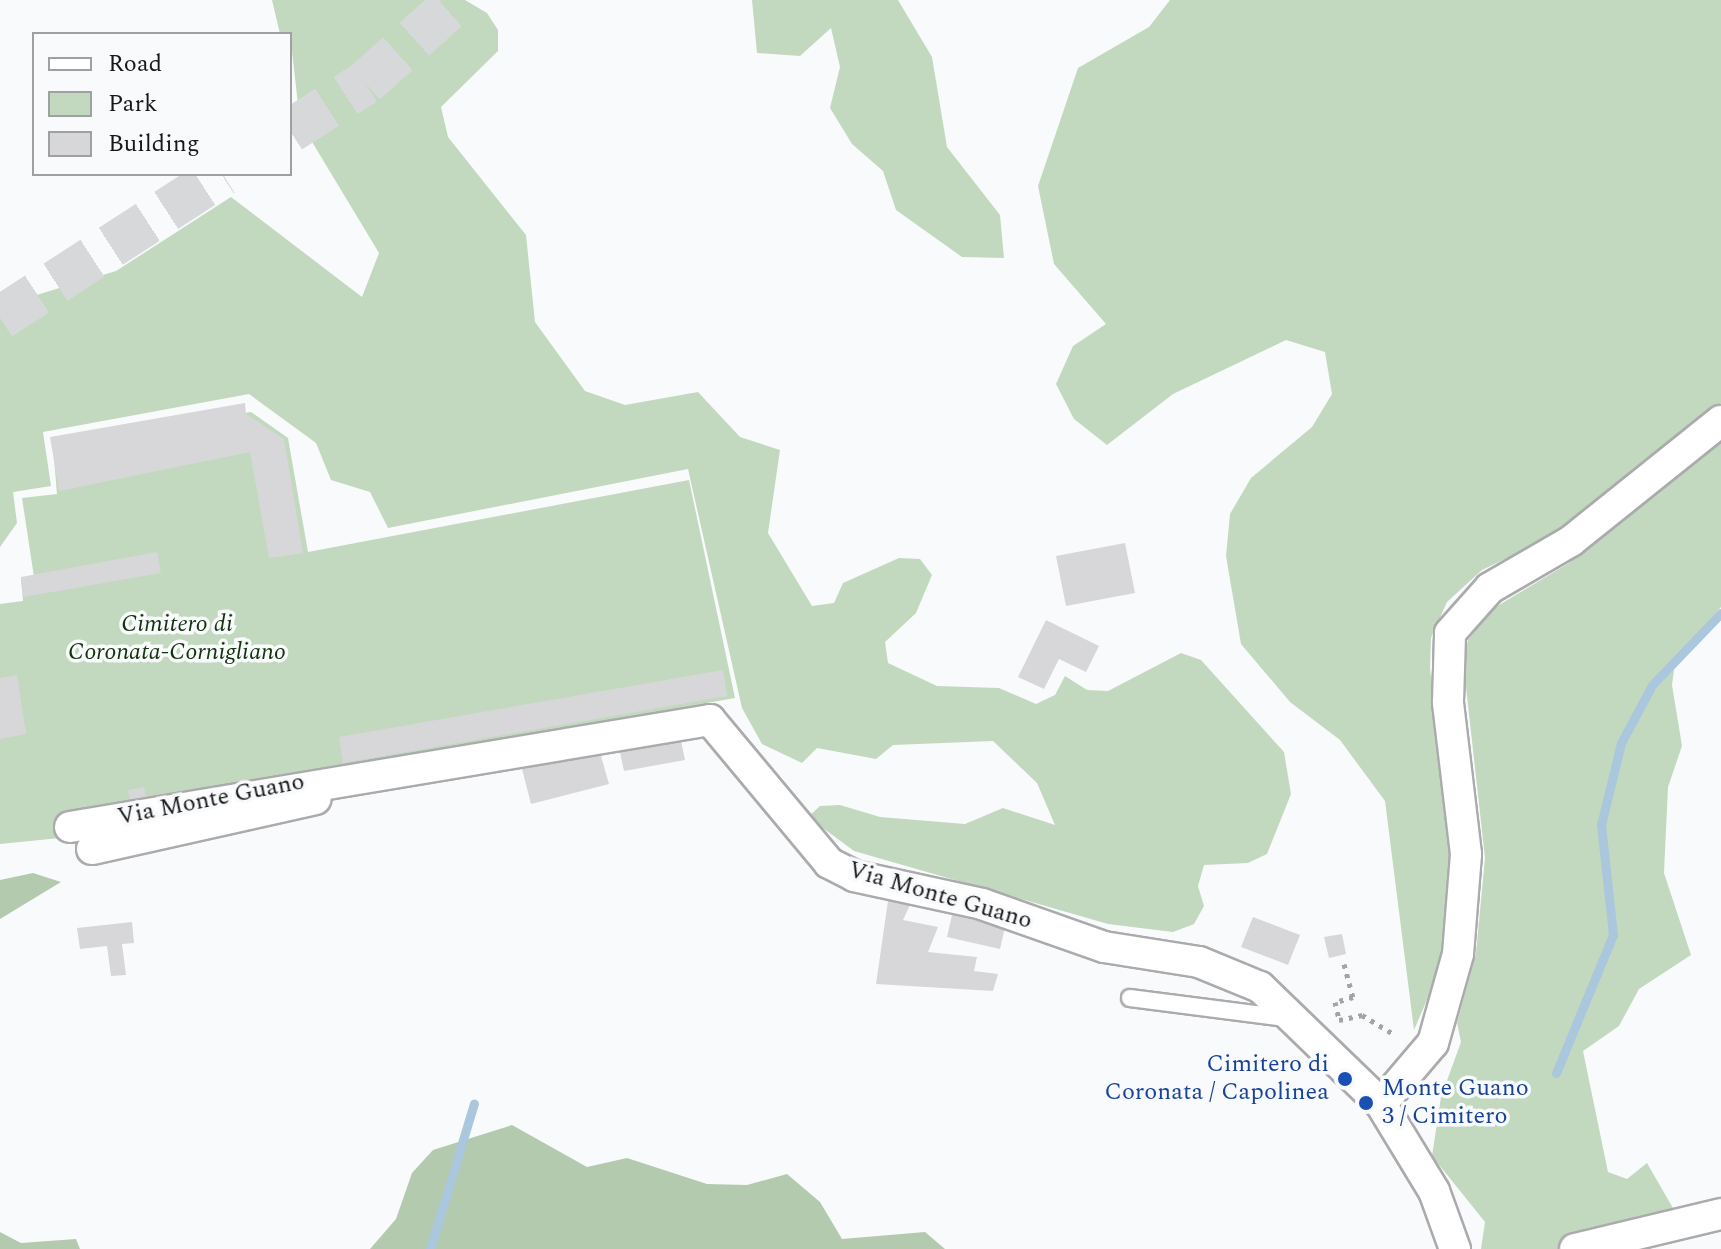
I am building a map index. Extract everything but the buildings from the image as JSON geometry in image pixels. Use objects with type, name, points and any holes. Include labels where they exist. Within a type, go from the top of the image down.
[{"type":"street","points":[[1381,1104],[1433,1043],[1458,954],[1466,854],[1448,702],[1450,633],[1465,608],[1490,588],[1571,541],[1721,421]]},
{"type":"street","name":"Via Monte Guano","points":[[70,827],[710,720],[829,863],[854,876],[982,904],[1104,947],[1230,971],[1299,1021],[1381,1104],[1434,1191],[1455,1249]]},
{"type":"street","name":"Via Monte Guano","points":[[92,849],[332,795],[352,780]]},
{"type":"street","points":[[1575,1249],[1721,1214]]},
{"type":"lane","points":[[1130,998],[1299,1021]]},
{"type":"path","points":[[1344,964],[1353,997],[1335,1002],[1339,1020],[1362,1015],[1395,1035]]},
{"type":"green space","points":[[272,0],[465,0],[487,13],[498,30],[498,51],[441,107],[448,137],[526,235],[535,322],[585,391],[625,405],[698,392],[740,437],[780,450],[768,533],[812,606],[834,603],[843,583],[899,558],[920,559],[932,575],[916,613],[885,642],[888,663],[937,686],[999,688],[1036,704],[1055,695],[1065,676],[1087,690],[1108,691],[1181,653],[1201,660],[1284,752],[1291,794],[1267,854],[1248,863],[1204,865],[1198,886],[1204,906],[1194,924],[1173,932],[1108,924],[854,851],[808,817],[820,806],[840,805],[880,817],[965,824],[1003,808],[1055,825],[1037,783],[993,741],[893,745],[876,759],[817,748],[802,763],[762,744],[742,708],[688,469],[388,528],[370,492],[331,480],[316,443],[249,394],[43,432],[51,486],[13,492],[17,523],[0,547],[0,306],[116,271],[231,197],[362,297],[379,253],[300,122],[292,32],[280,32]]},
{"type":"green space","points":[[752,0],[898,0],[932,57],[947,147],[1000,215],[1004,258],[962,257],[896,210],[883,171],[852,144],[830,108],[840,67],[831,28],[800,56],[757,53]]},
{"type":"green space","points":[[1170,0],[1721,0],[1721,403],[1568,529],[1482,570],[1447,602],[1431,638],[1430,669],[1456,883],[1445,958],[1414,1030],[1385,801],[1340,740],[1290,702],[1241,644],[1226,556],[1230,514],[1251,478],[1312,427],[1332,394],[1325,352],[1286,340],[1173,394],[1107,445],[1074,419],[1056,384],[1073,346],[1106,324],[1054,264],[1038,186],[1078,68],[1149,27]]},
{"type":"green space","name":"Cimitero di Coronata-Cornigliano","points":[[251,412],[288,438],[308,552],[689,480],[735,698],[193,795],[70,837],[0,844],[0,604],[23,601],[21,579],[34,577],[22,498],[57,494],[53,447]]},
{"type":"green space","points":[[1721,437],[1721,607],[1675,662],[1672,685],[1682,746],[1668,787],[1664,873],[1691,955],[1639,989],[1619,1026],[1583,1051],[1608,1172],[1627,1179],[1647,1163],[1677,1215],[1560,1249],[1481,1249],[1485,1222],[1432,1156],[1441,1097],[1461,1042],[1457,1023],[1476,953],[1485,858],[1463,660],[1468,640],[1494,608],[1569,563]]},
{"type":"green space","points":[[33,873],[61,882],[0,919],[0,880]]},
{"type":"green space","points":[[512,1125],[587,1167],[627,1158],[707,1184],[747,1185],[787,1174],[820,1202],[842,1239],[925,1232],[945,1249],[370,1249],[396,1219],[412,1173],[433,1150]]},
{"type":"green space","points":[[0,1232],[21,1243],[76,1239],[80,1249],[0,1249]]},
{"type":"waterway","points":[[1556,1073],[1613,935],[1601,825],[1621,743],[1652,685],[1721,613]]},
{"type":"waterway","points":[[430,1249],[474,1103]]},
{"type":"tunnel","points":[[292,130],[365,83],[458,0]]},
{"type":"tunnel","points":[[0,318],[220,176]]},
{"type":"place","name":"Cimitero di Coronata / Capolinea","points":[[1345,1079]]},
{"type":"place","name":"Monte Guano 3 / Cimitero","points":[[1366,1103]]}]
